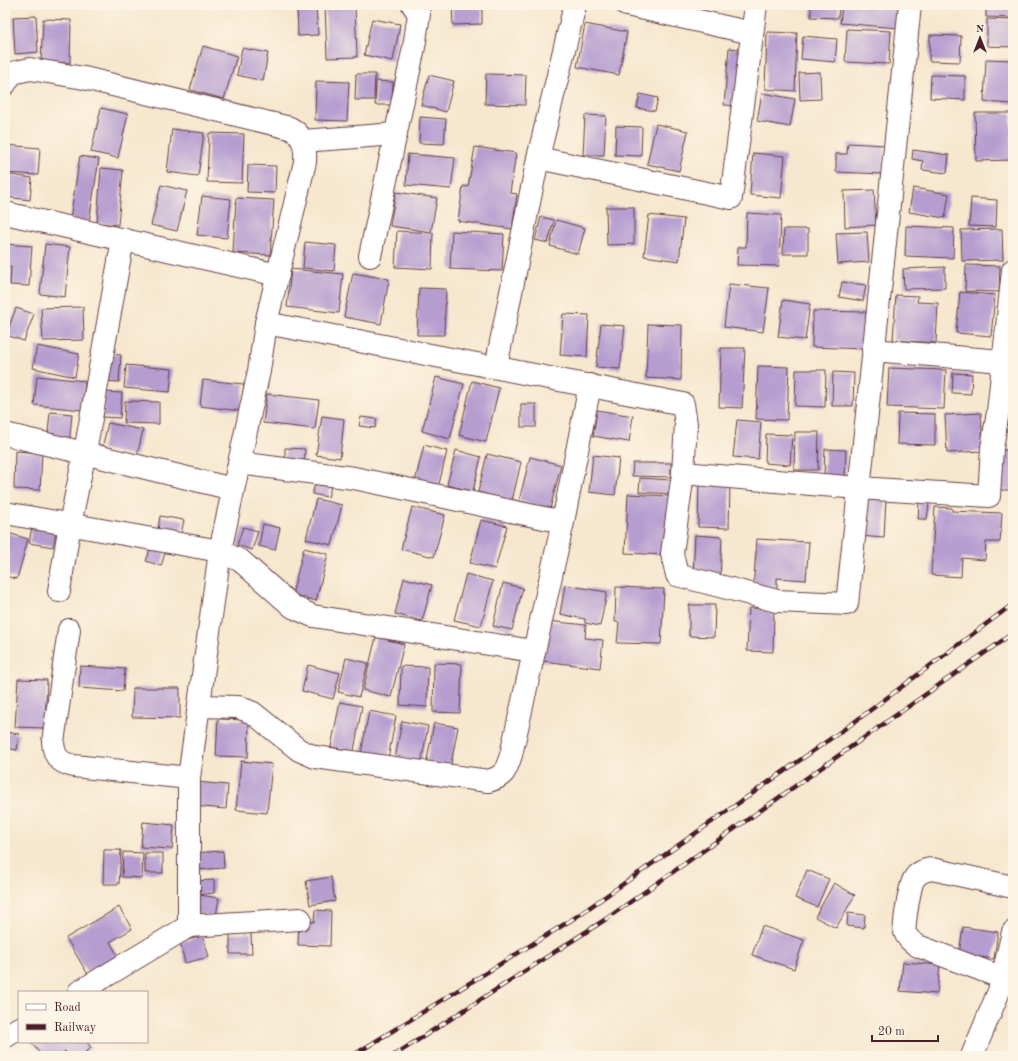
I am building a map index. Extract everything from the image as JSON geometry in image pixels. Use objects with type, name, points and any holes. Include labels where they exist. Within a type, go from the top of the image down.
[{"type":"street","points":[[370,256],[418,24],[419,14],[413,5]]},
{"type":"street","points":[[496,368],[538,158],[574,5]]},
{"type":"street","points":[[627,5],[752,33]]},
{"type":"street","points":[[538,158],[731,198],[756,5]]},
{"type":"street","points":[[266,323],[684,404],[686,424],[683,473],[672,554],[677,575],[777,601],[847,604],[910,5]]},
{"type":"street","points":[[5,84],[12,72],[30,69],[84,78],[290,128],[298,133],[304,141],[306,151],[305,162],[266,323],[259,371],[220,551],[189,778],[189,926]]},
{"type":"street","points":[[304,141],[396,134]]},
{"type":"street","points":[[5,213],[278,275]]},
{"type":"street","points":[[59,591],[70,524],[86,452],[123,239]]},
{"type":"street","points":[[683,473],[858,488],[989,496],[992,448],[1008,361],[1013,270]]},
{"type":"street","points":[[873,350],[1008,361]]},
{"type":"street","points":[[199,706],[238,707],[253,713],[299,750],[315,757],[488,781],[499,778],[506,770],[563,522],[590,385]]},
{"type":"street","points":[[5,434],[86,452],[234,489]]},
{"type":"street","points":[[238,463],[354,478],[563,522]]},
{"type":"street","points":[[5,513],[220,551],[241,561],[293,607],[313,616],[533,651]]},
{"type":"street","points":[[69,630],[53,742],[54,752],[57,758],[61,762],[74,766],[189,778]]},
{"type":"street","points":[[1003,978],[918,946],[905,934],[904,924],[913,880],[925,870],[932,869],[1013,887]]},
{"type":"street","points":[[81,991],[189,926],[300,919]]},
{"type":"street","points":[[972,1056],[1003,978],[1013,932]]},
{"type":"street","points":[[5,1037],[18,1029]]},
{"type":"building","points":[[297,5],[316,5],[318,35],[298,36]]},
{"type":"building","points":[[325,5],[355,5],[357,57],[327,58]]},
{"type":"building","points":[[452,5],[482,5],[482,24],[453,25]]},
{"type":"building","points":[[811,5],[839,5],[838,18],[811,17]]},
{"type":"building","points":[[842,5],[900,5],[898,28],[840,23]]},
{"type":"building","points":[[986,5],[1013,5],[1013,18],[986,17]]},
{"type":"building","points":[[36,16],[38,52],[15,54],[13,17]]},
{"type":"building","points":[[43,19],[71,20],[70,63],[41,62]]},
{"type":"building","points":[[372,19],[400,24],[393,61],[364,55]]},
{"type":"building","points":[[987,19],[1013,20],[1013,47],[987,46]]},
{"type":"building","points":[[585,24],[627,32],[619,75],[577,67]]},
{"type":"building","points":[[847,29],[891,31],[889,64],[845,62]]},
{"type":"building","points":[[767,32],[797,33],[795,91],[765,89]]},
{"type":"building","points":[[930,35],[961,36],[960,62],[929,61]]},
{"type":"building","points":[[803,36],[837,39],[835,62],[801,59]]},
{"type":"building","points":[[203,46],[237,56],[224,99],[190,90]]},
{"type":"building","points":[[242,48],[268,53],[263,81],[237,75]]},
{"type":"building","points":[[729,48],[748,50],[743,106],[724,105]]},
{"type":"building","points":[[986,59],[1013,60],[1013,104],[984,102]]},
{"type":"building","points":[[820,72],[821,99],[800,100],[799,73]]},
{"type":"building","points":[[356,74],[375,74],[374,100],[355,100]]},
{"type":"building","points":[[486,74],[526,75],[525,105],[485,104]]},
{"type":"building","points":[[429,75],[454,81],[446,112],[421,105]]},
{"type":"building","points":[[931,75],[965,76],[965,100],[930,98]]},
{"type":"building","points":[[316,81],[349,82],[347,121],[315,120]]},
{"type":"building","points":[[376,81],[393,82],[392,105],[375,105]]},
{"type":"building","points":[[762,93],[795,99],[790,127],[757,121]]},
{"type":"building","points":[[640,94],[658,98],[655,111],[637,108]]},
{"type":"building","points":[[101,108],[128,114],[118,158],[91,152]]},
{"type":"building","points":[[975,113],[1011,113],[1012,160],[976,161]]},
{"type":"building","points":[[585,115],[606,116],[604,155],[583,155]]},
{"type":"building","points":[[420,117],[446,119],[444,144],[419,143]]},
{"type":"building","points":[[656,124],[688,131],[679,171],[647,164]]},
{"type":"building","points":[[616,126],[642,127],[641,156],[615,155]]},
{"type":"building","points":[[172,129],[204,133],[198,176],[167,172]]},
{"type":"building","points":[[209,133],[244,134],[242,183],[207,182]]},
{"type":"building","points":[[848,143],[885,145],[883,174],[836,172],[836,154],[847,154]]},
{"type":"building","points":[[5,145],[40,148],[38,175],[5,173]]},
{"type":"building","points":[[475,147],[516,153],[510,193],[517,194],[512,229],[458,221],[463,186],[468,187]]},
{"type":"building","points":[[913,150],[949,155],[947,173],[922,170],[923,161],[912,159]]},
{"type":"building","points":[[753,153],[785,156],[781,198],[750,195]]},
{"type":"building","points":[[408,154],[455,158],[451,189],[406,185]]},
{"type":"building","points":[[80,156],[99,159],[89,222],[70,219]]},
{"type":"building","points":[[248,165],[276,166],[275,193],[247,192]]},
{"type":"building","points":[[101,168],[123,170],[118,225],[97,223]]},
{"type":"building","points":[[5,174],[32,178],[30,200],[5,197]]},
{"type":"building","points":[[161,185],[187,191],[177,231],[151,225]]},
{"type":"building","points":[[913,188],[949,194],[945,218],[909,212]]},
{"type":"building","points":[[874,190],[876,225],[845,227],[844,191]]},
{"type":"building","points":[[396,192],[437,198],[431,232],[390,226]]},
{"type":"building","points":[[202,196],[231,199],[227,238],[197,235]]},
{"type":"building","points":[[236,198],[274,200],[270,255],[233,253]]},
{"type":"building","points":[[971,198],[997,200],[996,227],[969,226]]},
{"type":"building","points":[[606,207],[634,207],[634,244],[607,245]]},
{"type":"building","points":[[747,213],[781,215],[779,266],[737,265],[738,247],[746,247]]},
{"type":"building","points":[[649,215],[684,219],[679,261],[644,256]]},
{"type":"building","points":[[541,217],[554,220],[548,243],[535,240]]},
{"type":"building","points":[[556,220],[585,228],[578,254],[550,246]]},
{"type":"building","points":[[906,226],[954,228],[953,258],[905,256]]},
{"type":"building","points":[[784,229],[808,229],[808,254],[783,254]]},
{"type":"building","points":[[1002,229],[1003,260],[962,261],[961,230]]},
{"type":"building","points":[[397,231],[433,233],[432,269],[395,267]]},
{"type":"building","points":[[452,231],[504,234],[502,271],[450,269]]},
{"type":"building","points":[[867,232],[869,262],[838,264],[836,233]]},
{"type":"building","points":[[305,242],[336,245],[334,271],[303,268]]},
{"type":"building","points":[[5,244],[32,246],[29,286],[10,285],[11,267],[5,267]]},
{"type":"building","points":[[45,244],[70,247],[65,297],[40,294]]},
{"type":"building","points":[[966,265],[1000,266],[999,292],[965,291]]},
{"type":"building","points":[[945,267],[945,288],[904,289],[903,269]]},
{"type":"building","points":[[291,269],[343,274],[339,313],[287,307]]},
{"type":"building","points":[[353,273],[389,279],[381,324],[344,317]]},
{"type":"building","points":[[842,282],[866,285],[863,301],[839,297]]},
{"type":"building","points":[[729,284],[769,288],[763,332],[724,327]]},
{"type":"building","points":[[419,288],[446,289],[444,335],[417,335]]},
{"type":"building","points":[[960,292],[995,295],[991,336],[956,333]]},
{"type":"building","points":[[896,295],[918,296],[917,302],[938,303],[936,343],[893,340]]},
{"type":"building","points":[[783,300],[810,304],[805,340],[778,337]]},
{"type":"building","points":[[83,307],[84,340],[43,341],[41,308]]},
{"type":"building","points":[[16,308],[34,314],[24,341],[6,335]]},
{"type":"building","points":[[813,311],[866,312],[865,349],[812,347]]},
{"type":"building","points":[[563,314],[589,315],[587,357],[560,355]]},
{"type":"building","points":[[601,324],[625,326],[620,369],[596,367]]},
{"type":"building","points":[[648,324],[682,325],[681,380],[646,378]]},
{"type":"building","points":[[5,345],[8,346],[5,355]]},
{"type":"building","points":[[37,346],[79,354],[75,377],[33,368]]},
{"type":"building","points":[[721,348],[745,348],[742,408],[719,407]]},
{"type":"building","points":[[105,354],[121,355],[119,382],[104,381]]},
{"type":"building","points":[[126,365],[172,369],[170,392],[124,388]]},
{"type":"building","points":[[758,366],[789,367],[787,420],[756,419]]},
{"type":"building","points":[[889,368],[946,370],[944,409],[887,407]]},
{"type":"building","points":[[796,370],[826,370],[825,407],[795,406]]},
{"type":"building","points":[[833,372],[854,373],[853,406],[832,406]]},
{"type":"building","points":[[953,373],[972,374],[971,394],[952,393]]},
{"type":"building","points":[[37,376],[85,381],[82,410],[34,405]]},
{"type":"building","points":[[436,377],[464,384],[450,439],[422,431]]},
{"type":"building","points":[[203,380],[244,384],[241,411],[200,406]]},
{"type":"building","points":[[472,381],[499,388],[486,442],[459,435]]},
{"type":"building","points":[[105,392],[122,393],[120,418],[103,417]]},
{"type":"building","points":[[267,394],[319,400],[315,429],[263,423]]},
{"type":"building","points":[[125,401],[159,402],[159,424],[124,423]]},
{"type":"building","points":[[521,404],[536,404],[536,427],[521,427]]},
{"type":"building","points":[[597,410],[633,416],[629,442],[593,436]]},
{"type":"building","points":[[50,412],[72,414],[69,446],[47,443]]},
{"type":"building","points":[[898,413],[935,414],[935,445],[897,444]]},
{"type":"building","points":[[981,413],[983,451],[947,453],[945,415]]},
{"type":"building","points":[[322,416],[344,419],[340,458],[316,455]]},
{"type":"building","points":[[361,417],[377,419],[375,428],[359,426]]},
{"type":"building","points":[[737,420],[761,422],[758,459],[733,457]]},
{"type":"building","points":[[108,423],[143,430],[137,456],[102,449]]},
{"type":"building","points":[[795,432],[819,432],[818,470],[794,470]]},
{"type":"building","points":[[766,434],[792,435],[790,465],[765,463]]},
{"type":"building","points":[[424,445],[447,451],[438,488],[415,482]]},
{"type":"building","points":[[285,448],[305,449],[304,465],[285,465]]},
{"type":"building","points":[[825,449],[846,450],[845,477],[824,476]]},
{"type":"building","points":[[456,450],[481,457],[473,491],[447,485]]},
{"type":"building","points":[[994,450],[1013,450],[1013,490],[995,490]]},
{"type":"building","points":[[15,451],[42,453],[40,490],[14,489]]},
{"type":"building","points":[[487,454],[521,462],[512,501],[478,492]]},
{"type":"building","points":[[593,455],[619,458],[615,495],[589,492]]},
{"type":"building","points":[[530,457],[561,465],[550,509],[519,501]]},
{"type":"building","points":[[633,463],[671,463],[671,477],[632,476]]},
{"type":"building","points":[[640,478],[671,480],[670,494],[639,492]]},
{"type":"building","points":[[699,481],[730,482],[729,528],[698,527]]},
{"type":"building","points":[[315,484],[331,487],[328,497],[312,494]]},
{"type":"building","points":[[628,494],[669,496],[666,555],[625,553]]},
{"type":"building","points":[[862,497],[886,498],[884,538],[860,536]]},
{"type":"building","points":[[316,499],[342,505],[332,545],[306,539]]},
{"type":"building","points":[[919,503],[929,503],[927,519],[918,519]]},
{"type":"building","points":[[412,507],[445,515],[434,557],[401,549]]},
{"type":"building","points":[[935,507],[952,508],[952,511],[1002,513],[1000,542],[986,542],[985,560],[962,558],[961,577],[931,575]]},
{"type":"building","points":[[160,516],[184,520],[181,534],[158,530]]},
{"type":"building","points":[[481,520],[507,526],[495,569],[470,563]]},
{"type":"building","points":[[263,524],[280,528],[275,550],[259,546]]},
{"type":"building","points":[[32,527],[56,531],[53,547],[29,543]]},
{"type":"building","points":[[243,527],[258,531],[252,550],[237,545]]},
{"type":"building","points":[[8,533],[28,539],[17,579],[5,576],[5,542]]},
{"type":"building","points":[[695,535],[722,537],[720,580],[693,578]]},
{"type":"building","points":[[757,539],[809,542],[806,580],[777,578],[777,591],[753,589]]},
{"type":"building","points":[[151,547],[165,553],[161,566],[146,561]]},
{"type":"building","points":[[304,548],[328,554],[316,601],[292,594]]},
{"type":"building","points":[[466,574],[493,581],[481,626],[454,620]]},
{"type":"building","points":[[404,578],[432,585],[422,621],[395,614]]},
{"type":"building","points":[[503,583],[523,588],[512,630],[493,626]]},
{"type":"building","points":[[565,585],[607,592],[600,626],[585,623],[585,619],[560,614]]},
{"type":"building","points":[[616,587],[664,589],[661,644],[617,643],[619,622],[615,622]]},
{"type":"building","points":[[689,605],[715,605],[714,637],[689,636]]},
{"type":"building","points":[[749,608],[774,609],[773,652],[747,651]]},
{"type":"building","points":[[547,621],[586,625],[585,638],[603,640],[600,668],[542,661]]},
{"type":"building","points":[[376,637],[404,644],[391,697],[363,690]]},
{"type":"building","points":[[346,658],[368,663],[359,697],[338,692]]},
{"type":"building","points":[[434,663],[462,664],[460,713],[433,712]]},
{"type":"building","points":[[308,665],[340,673],[333,699],[302,691]]},
{"type":"building","points":[[80,666],[125,669],[123,691],[79,688]]},
{"type":"building","points":[[401,666],[428,667],[427,707],[400,705]]},
{"type":"building","points":[[18,679],[47,680],[45,728],[15,727]]},
{"type":"building","points":[[133,688],[180,688],[180,718],[132,717]]},
{"type":"building","points":[[340,702],[362,706],[354,751],[331,747]]},
{"type":"building","points":[[369,711],[396,716],[388,759],[361,754]]},
{"type":"building","points":[[218,719],[249,720],[248,757],[216,756]]},
{"type":"building","points":[[402,721],[428,726],[421,764],[395,759]]},
{"type":"building","points":[[434,723],[458,727],[450,769],[426,765]]},
{"type":"building","points":[[6,732],[19,734],[17,750],[5,748]]},
{"type":"building","points":[[241,761],[272,764],[267,813],[236,810]]},
{"type":"building","points":[[196,782],[228,785],[226,809],[193,806]]},
{"type":"building","points":[[143,822],[174,825],[172,849],[141,847]]},
{"type":"building","points":[[104,850],[121,850],[119,884],[103,884]]},
{"type":"building","points":[[223,851],[224,868],[194,870],[193,853]]},
{"type":"building","points":[[123,852],[143,853],[142,878],[122,877]]},
{"type":"building","points":[[145,853],[163,853],[163,873],[145,873]]},
{"type":"building","points":[[807,870],[829,879],[817,907],[795,898]]},
{"type":"building","points":[[331,877],[335,901],[310,905],[306,881]]},
{"type":"building","points":[[214,880],[214,893],[196,895],[195,881]]},
{"type":"building","points":[[834,883],[855,895],[836,928],[815,917]]},
{"type":"building","points":[[193,894],[219,898],[216,916],[190,912]]},
{"type":"building","points":[[119,907],[132,929],[110,942],[119,958],[89,976],[66,938]]},
{"type":"building","points":[[315,910],[331,911],[330,946],[298,945],[299,921],[314,922]]},
{"type":"building","points":[[848,913],[865,915],[864,928],[847,926]]},
{"type":"building","points":[[762,926],[804,940],[794,969],[752,955]]},
{"type":"building","points":[[963,927],[998,932],[994,959],[959,954]]},
{"type":"building","points":[[251,933],[252,954],[230,954],[230,934]]},
{"type":"building","points":[[203,936],[209,957],[185,963],[180,942]]},
{"type":"building","points":[[903,962],[940,965],[937,994],[900,991]]},
{"type":"building","points":[[32,1043],[88,1043],[91,1048],[81,1056],[69,1056],[65,1051],[58,1056],[42,1056]]},
{"type":"railway","points":[[352,1056],[576,917],[853,723],[1013,604]]},
{"type":"railway","points":[[393,1056],[606,919],[1013,633]]}]
